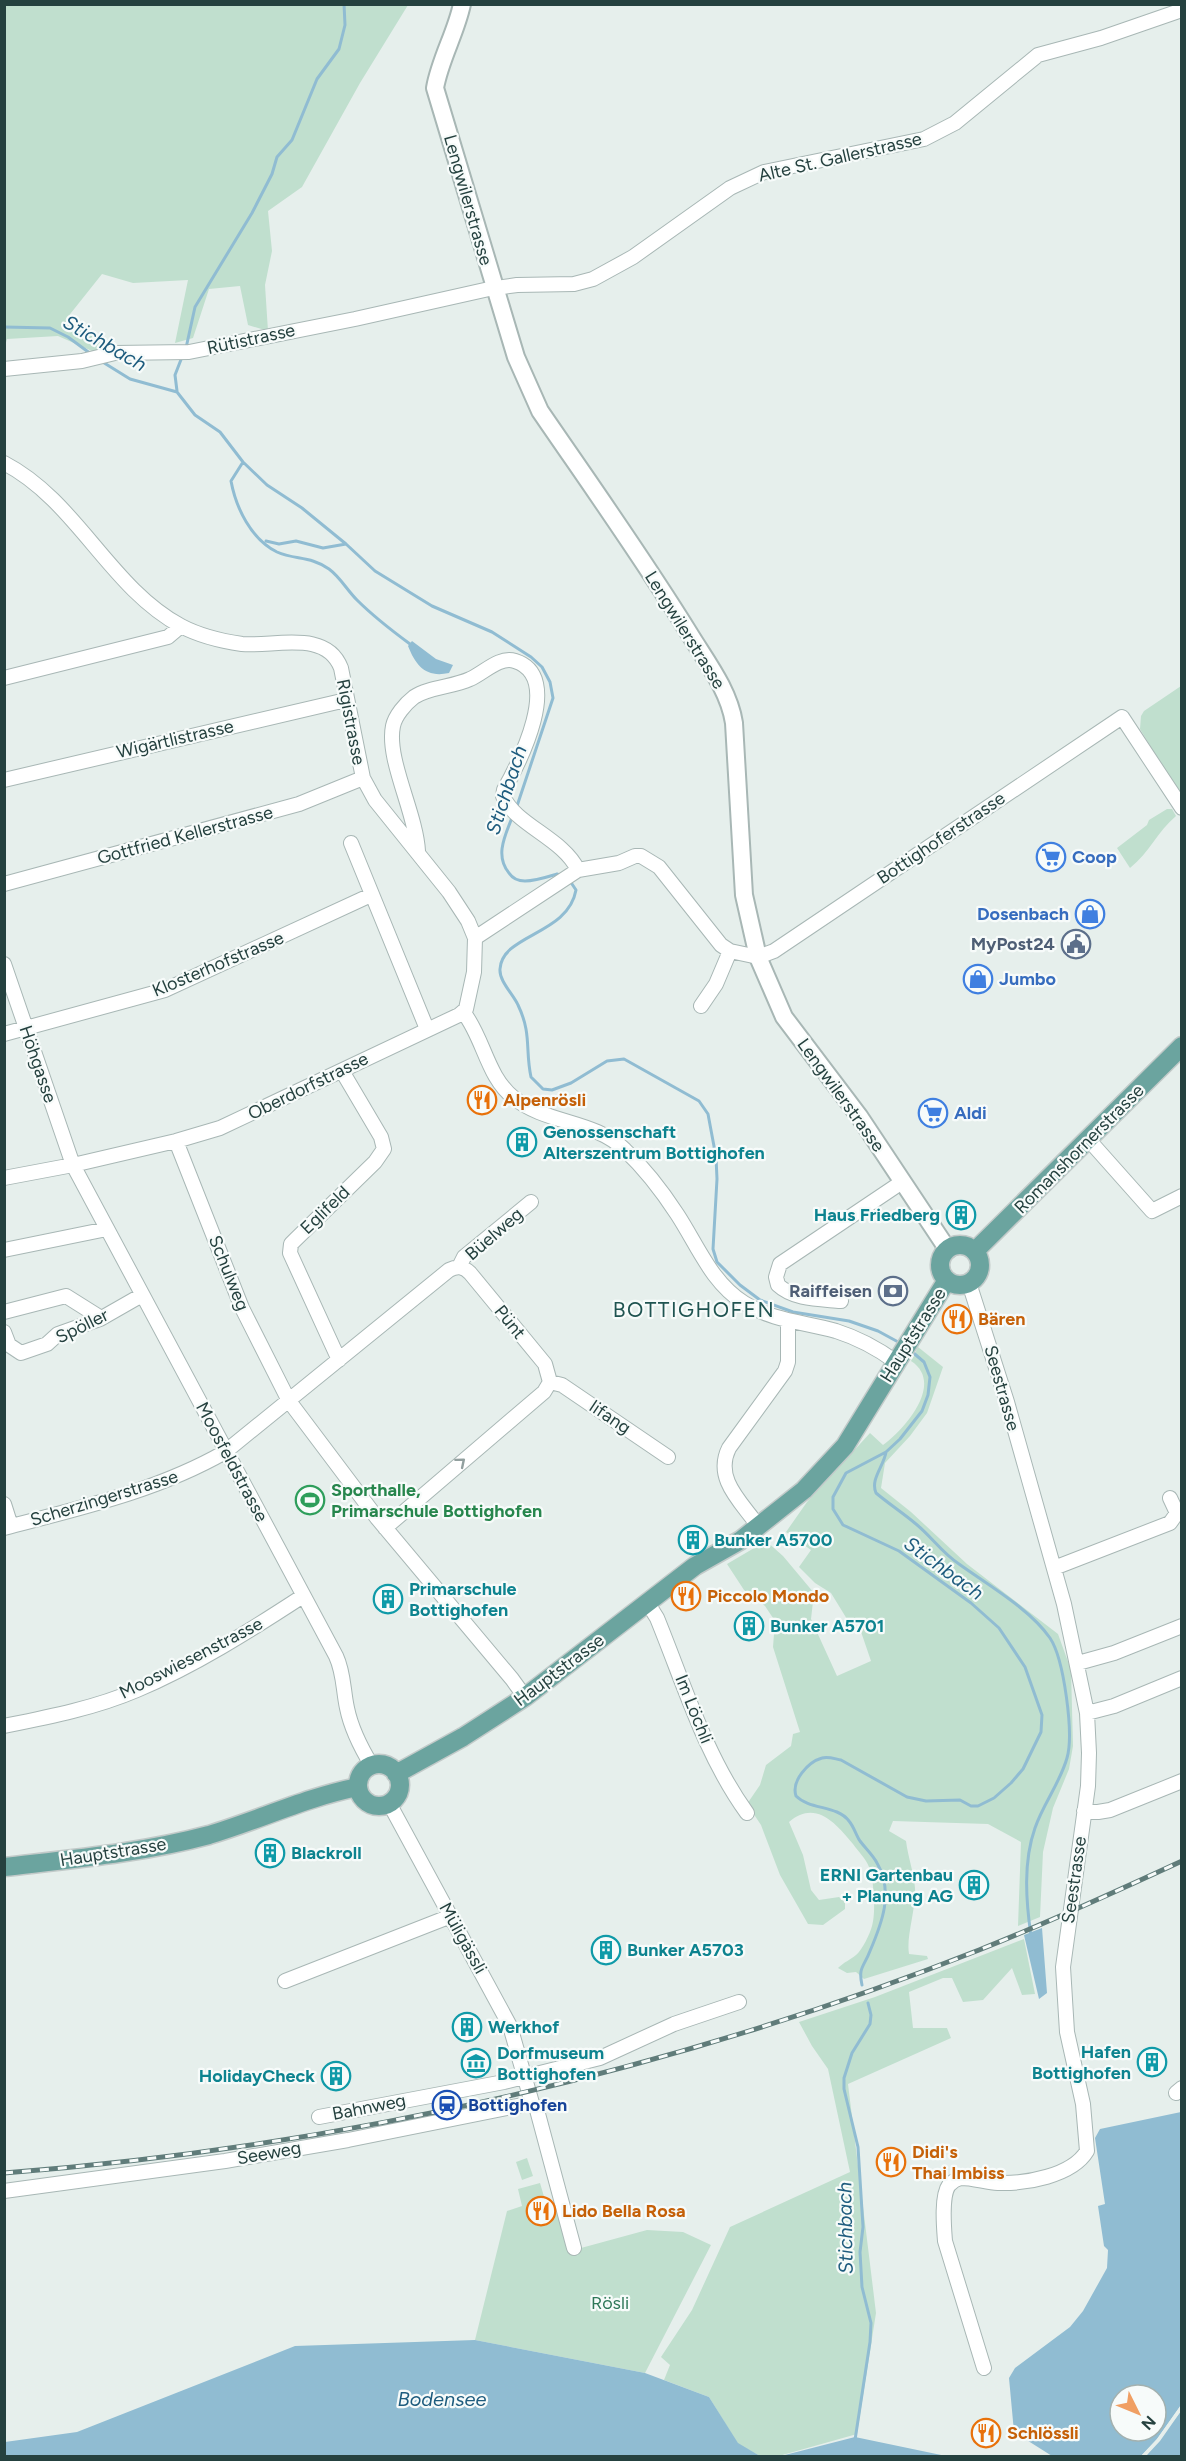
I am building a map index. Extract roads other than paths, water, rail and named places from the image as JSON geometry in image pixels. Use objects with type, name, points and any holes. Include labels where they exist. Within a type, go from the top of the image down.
[{"type":"main road","name":"Romanshornerstrasse","points":[[975,1251],[1182,1046]]},
{"type":"main road","points":[[962,1245],[975,1251],[981,1266],[977,1276],[969,1284],[958,1285],[947,1280],[940,1263],[948,1250],[962,1245]]},
{"type":"main road","name":"Hauptstrasse","points":[[396,1774],[463,1737],[525,1697],[647,1602],[714,1553],[741,1540],[804,1490],[844,1446],[947,1280]]},
{"type":"main road","name":"Hauptstrasse","points":[[714,1553],[722,1543],[819,1464],[859,1421]]},
{"type":"main road","points":[[372,1766],[388,1767],[396,1774],[398,1794],[388,1803],[375,1806],[369,1804],[360,1794],[358,1787],[363,1772],[372,1766]]},
{"type":"main road","name":"Hauptstrasse","points":[[4,1867],[144,1850],[209,1835],[316,1797],[358,1787]]},
{"type":"street","name":"Lengwilerstrasse","points":[[462,4],[459,20],[438,72],[435,88],[519,367],[540,411],[659,585],[718,680],[728,702],[734,723],[744,896],[758,957],[784,1017],[859,1116],[948,1250]]},
{"type":"street","name":"Alte St. Gallerstrasse","points":[[495,289],[517,285],[574,284],[592,279],[633,257],[730,188],[764,172],[924,139],[955,123],[1038,55],[1101,38],[1182,10]]},
{"type":"street","name":"Rütistrasse","points":[[4,369],[82,361],[105,354],[185,352],[495,289]]},
{"type":"street","name":"Rigistrasse","points":[[4,463],[32,481],[51,499],[138,596],[181,626],[207,637],[244,644],[321,646],[338,662],[363,778],[375,800],[449,892],[468,921],[475,938]]},
{"type":"street","points":[[4,678],[168,637],[181,626]]},
{"type":"street","points":[[418,851],[417,832],[392,745],[393,725],[401,710],[415,697],[470,680],[501,661],[514,660],[527,668],[535,679],[538,692],[537,708],[520,760],[504,790],[505,800],[516,812],[566,852],[574,872]]},
{"type":"street","name":"Wigärtlistrasse","points":[[4,780],[346,700]]},
{"type":"street","name":"Bottighoferstrasse","points":[[758,957],[774,951],[1122,717],[1182,808]]},
{"type":"street","name":"Gottfried Kellerstrasse","points":[[4,884],[299,804],[363,778]]},
{"type":"street","points":[[351,843],[427,1029]]},
{"type":"street","points":[[758,957],[730,951],[721,945],[652,861],[635,856],[619,863],[574,872],[475,938],[474,972],[464,1013],[472,1024],[494,1072],[508,1092],[534,1110],[599,1133],[619,1144],[648,1175],[675,1211],[715,1278],[724,1288],[746,1305],[788,1321],[844,1334],[873,1345],[902,1352]]},
{"type":"street","name":"Klosterhofstrasse","points":[[4,1034],[165,990],[371,895]]},
{"type":"street","points":[[701,1006],[716,984],[730,951]]},
{"type":"street","name":"Höhgasse","points":[[4,964],[73,1165]]},
{"type":"street","name":"Oberdorfstrasse","points":[[4,1178],[73,1165],[176,1141],[219,1128],[464,1013]]},
{"type":"street","name":"Eglifeld","points":[[339,1359],[290,1253],[291,1244],[375,1161],[384,1149],[381,1137],[342,1071]]},
{"type":"street","points":[[1088,1139],[1152,1212],[1182,1196]]},
{"type":"street","name":"Schulweg","points":[[176,1141],[242,1308],[289,1401],[385,1528],[525,1697]]},
{"type":"street","name":"Moosfeldstrasse","points":[[73,1165],[339,1662],[350,1719],[372,1766]]},
{"type":"street","points":[[841,1301],[809,1298],[787,1291],[778,1285],[777,1269],[780,1264],[903,1182]]},
{"type":"street","name":"Büelweg","points":[[459,1267],[464,1257],[531,1202]]},
{"type":"street","points":[[4,1250],[107,1229]]},
{"type":"street","points":[[289,1401],[448,1270],[459,1267]]},
{"type":"street","name":"Pünt","points":[[459,1267],[470,1273],[545,1365],[550,1382]]},
{"type":"street","name":"Seestrasse","points":[[969,1284],[1007,1402],[1078,1663],[1087,1713],[1089,1769],[1063,1968],[1067,2032],[1083,2104],[1087,2151],[1078,2162],[1043,2176],[1000,2183],[960,2178],[950,2184],[946,2190],[945,2241],[984,2368]]},
{"type":"street","name":"Spöller","points":[[4,1332],[9,1345],[21,1353],[46,1344],[58,1334],[101,1318],[142,1295]]},
{"type":"street","points":[[4,1312],[66,1296],[101,1318]]},
{"type":"street","points":[[753,1519],[728,1484],[724,1460],[729,1448],[785,1371],[788,1362],[788,1321]]},
{"type":"street","points":[[385,1528],[544,1392],[550,1382]]},
{"type":"street","name":"Iifang","points":[[550,1382],[562,1385],[668,1457]]},
{"type":"street","name":"Scherzingerstrasse","points":[[8,1527],[152,1487],[181,1476],[225,1452],[289,1401]]},
{"type":"street","points":[[1054,1568],[1170,1522],[1177,1513],[1170,1498]]},
{"type":"street","points":[[4,1504],[8,1527]]},
{"type":"street","name":"Mooswiesenstrasse","points":[[4,1726],[70,1712],[136,1690],[267,1620],[303,1596]]},
{"type":"street","name":"Im Löchli","points":[[647,1602],[657,1618],[708,1746],[729,1788],[747,1813]]},
{"type":"street","points":[[1078,1663],[1114,1653],[1182,1626]]},
{"type":"street","points":[[1087,1713],[1114,1706],[1182,1678]]},
{"type":"street","points":[[1084,1811],[1110,1810],[1182,1781]]},
{"type":"street","name":"Müligässli","points":[[388,1803],[510,2025],[532,2103],[537,2110],[574,2248]]},
{"type":"street","points":[[285,1981],[451,1916]]},
{"type":"street","points":[[525,2077],[600,2058],[674,2024],[740,2002]]},
{"type":"street","name":"Bahnweg","points":[[319,2117],[525,2077]]},
{"type":"street","name":"Seeweg","points":[[4,2191],[243,2158],[348,2140],[532,2103]]},
{"type":"water","points":[[412,641],[436,659],[453,665],[449,673],[434,674],[418,665],[408,646]]},
{"type":"water","points":[[1042,1928],[1047,1993],[1039,1999],[1024,1935]]},
{"type":"water","points":[[1181,2112],[1181,2405],[1168,2423],[1168,2383],[1108,2383],[1108,2443],[1153,2443],[1141,2456],[1052,2456],[1014,2432],[1009,2378],[1015,2368],[1070,2327],[1083,2311],[1107,2268],[1108,2250],[1104,2246],[1098,2206],[1105,2204],[1095,2138],[1100,2129]]},
{"type":"water","name":"Bodensee","points":[[475,2340],[645,2373],[709,2397],[738,2443],[760,2456],[5,2456],[5,2442],[77,2432],[295,2346]]},
{"type":"water","points":[[1181,2411],[1181,2456],[1146,2456],[1156,2443],[1168,2443],[1168,2428]]},
{"type":"water","points":[[855,2437],[946,2456],[781,2456]]},
{"type":"waterway","points":[[186,348],[195,307],[252,213],[272,174],[277,157],[292,140],[317,79],[339,49],[345,25],[344,4]]},
{"type":"waterway","name":"Stichbach","points":[[4,327],[50,328],[68,337],[91,354]]},
{"type":"waterway","points":[[177,391],[175,375],[182,357]]},
{"type":"waterway","name":"Stichbach","points":[[101,361],[130,379],[177,392],[195,415],[220,432],[243,462],[267,485],[302,508],[375,571],[432,606],[492,632],[531,657],[542,667],[550,682],[553,698],[516,809]]},
{"type":"waterway","points":[[243,462],[231,481],[241,512],[252,531],[277,552],[316,562],[329,569],[363,606],[410,644]]},
{"type":"waterway","points":[[266,541],[279,544],[296,541],[323,548],[346,544]]},
{"type":"waterway","name":"Stichbach","points":[[513,815],[502,852],[502,859],[511,875],[520,881],[537,880],[557,874],[562,876]]},
{"type":"waterway","name":"Stichbach","points":[[570,881],[576,890],[571,905],[549,926],[512,948],[504,957],[500,969],[504,983],[518,1005],[525,1025],[531,1077],[543,1089],[552,1090],[571,1083],[607,1061],[624,1059],[699,1101],[708,1114],[716,1157],[713,1249],[717,1262],[740,1285],[760,1300],[793,1312],[849,1321],[878,1331],[900,1343]]},
{"type":"waterway","name":"Stichbach","points":[[862,1985],[861,1971],[879,1930],[884,1907],[885,1885],[882,1874],[851,1823],[844,1816],[838,1812],[808,1804],[796,1796],[798,1778],[817,1760],[824,1757],[832,1758],[841,1760],[907,1797],[926,1801],[960,1800],[971,1806],[978,1806],[994,1798],[1023,1769],[1041,1732],[1042,1715],[1025,1667],[999,1628],[971,1603],[899,1551],[843,1525],[833,1509],[833,1497],[846,1473],[886,1452],[900,1439],[922,1411],[928,1395],[930,1377],[924,1362],[910,1350]]},
{"type":"waterway","points":[[886,1452],[876,1478],[876,1493],[911,1520],[953,1560],[1008,1598],[1042,1627],[1050,1638],[1060,1662],[1068,1715],[1069,1747],[1064,1767],[1038,1819],[1031,1841],[1027,1868],[1031,1936]]},
{"type":"waterway","name":"Stichbach","points":[[855,2440],[871,2323],[862,2287],[860,2252],[863,2227],[858,2147],[844,2089],[844,2078],[852,2053],[870,2024],[871,2015],[868,2003]]},
{"type":"railway","points":[[4,2173],[129,2161],[253,2144],[377,2123],[500,2098],[621,2068],[742,2033],[861,1994],[1004,1940],[1182,1861]]},
{"type":"place","name":"Coop","points":[[1051,857]]},
{"type":"place","name":"Dosenbach","points":[[1090,914]]},
{"type":"place","name":"MyPost24","points":[[1076,944]]},
{"type":"place","name":"Jumbo","points":[[978,979]]},
{"type":"place","name":"Alpenrösli","points":[[482,1100]]},
{"type":"place","name":"Aldi","points":[[933,1113]]},
{"type":"place","name":"Genossenschaft Alterszentrum Bottighofen","points":[[522,1142]]},
{"type":"place","name":"Haus Friedberg","points":[[961,1215]]},
{"type":"place","name":"Raiffeisen","points":[[893,1291]]},
{"type":"place","name":"Bären","points":[[957,1319]]},
{"type":"place","name":"Sporthalle, Primarschule Bottighofen","points":[[310,1500]]},
{"type":"place","name":"Bunker A5700","points":[[693,1540]]},
{"type":"place","name":"Piccolo Mondo","points":[[686,1596]]},
{"type":"place","name":"Primarschule Bottighofen","points":[[388,1599]]},
{"type":"place","name":"Bunker A5701","points":[[749,1626]]},
{"type":"place","name":"Blackroll","points":[[270,1853]]},
{"type":"place","name":"ERNI Gartenbau + Planung AG","points":[[974,1885]]},
{"type":"place","name":"Bunker A5703","points":[[606,1950]]},
{"type":"place","name":"Werkhof","points":[[467,2027]]},
{"type":"place","name":"Hafen Bottighofen","points":[[1152,2062]]},
{"type":"place","name":"Dorfmuseum Bottighofen","points":[[476,2063]]},
{"type":"place","name":"HolidayCheck","points":[[336,2076]]},
{"type":"place","name":"Bottighofen","points":[[447,2105]]},
{"type":"place","name":"Didi's Thai Imbiss","points":[[891,2162]]},
{"type":"place","name":"Lido Bella Rosa","points":[[541,2211]]},
{"type":"place","name":"Schlössli","points":[[986,2433]]},
{"type":"district","name":"BOTTIGHOFEN","points":[[694,1309]]},
{"type":"park label","name":"Rösli","points":[[610,2303]]}]
